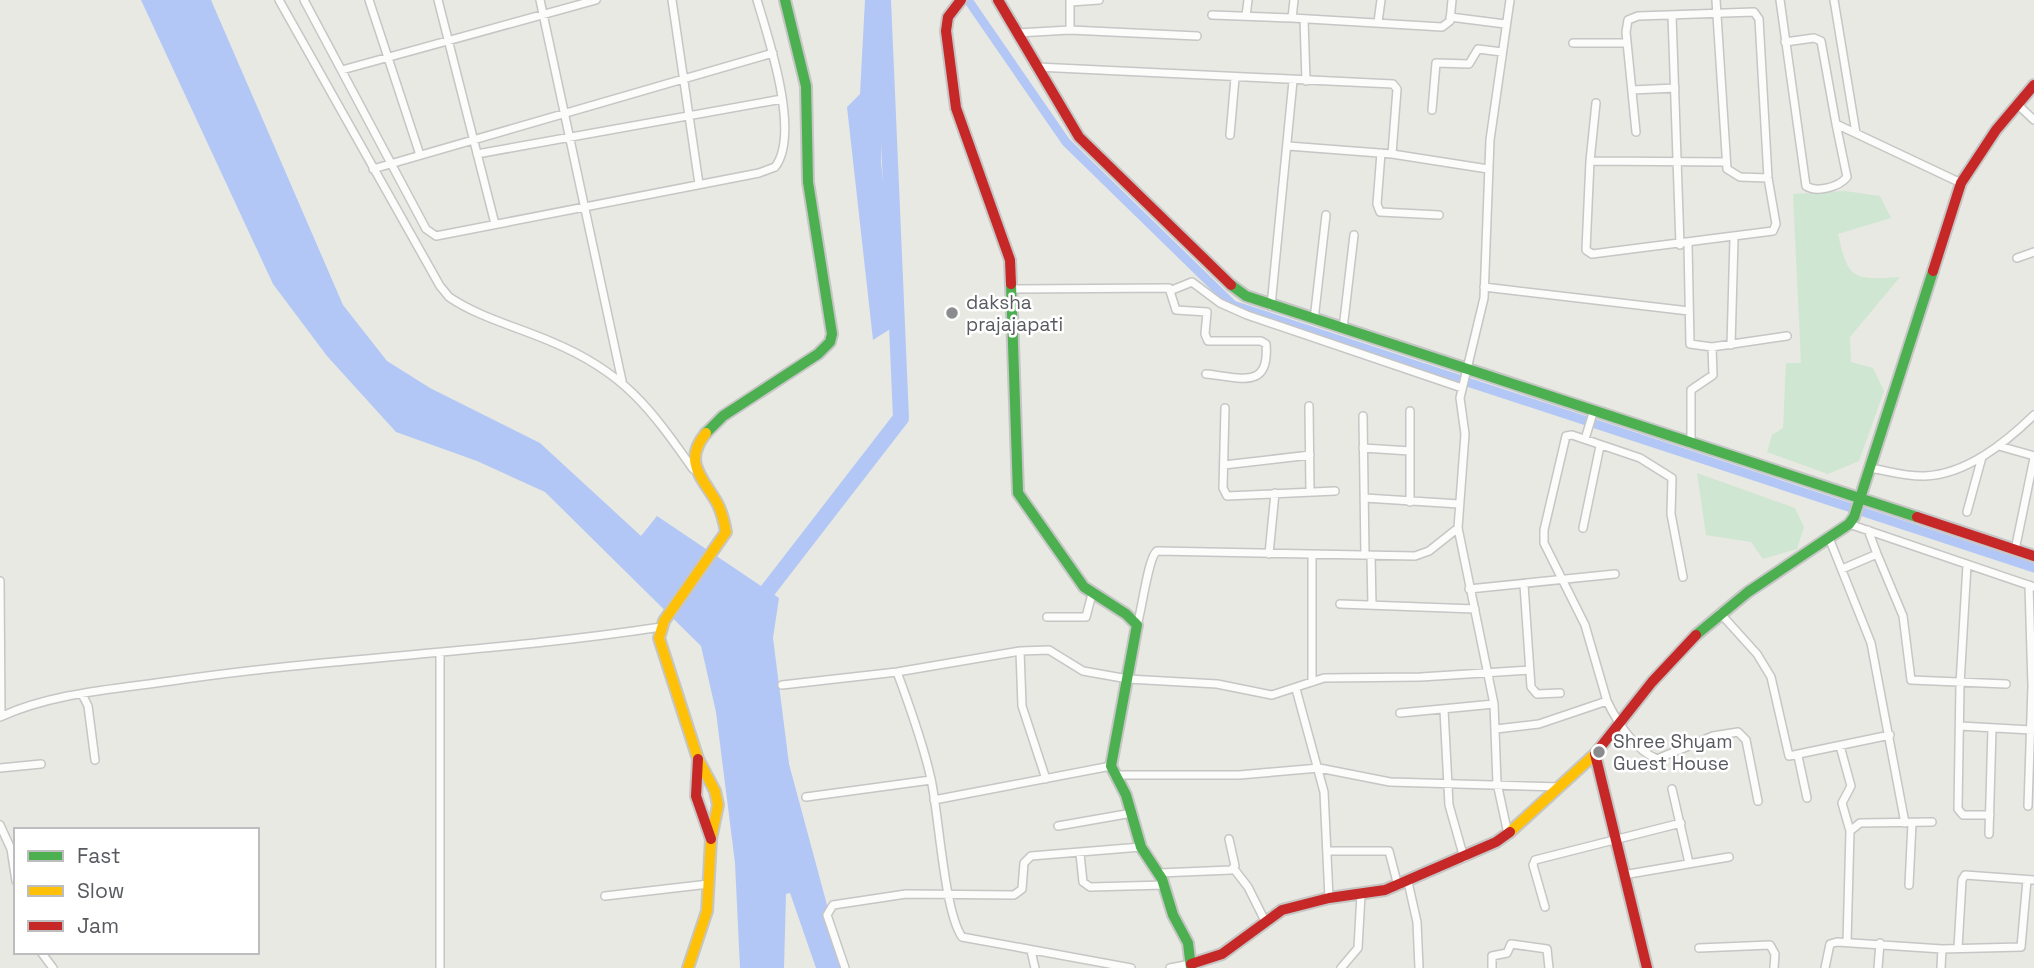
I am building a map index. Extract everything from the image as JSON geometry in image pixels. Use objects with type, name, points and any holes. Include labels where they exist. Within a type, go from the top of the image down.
[{"type":"street","points":[[279,0],[373,169],[449,297],[474,311],[554,342],[622,381],[651,409],[694,469],[726,523],[726,532],[717,548],[662,624],[660,648],[698,759],[715,791],[718,805],[711,839],[707,911],[688,968]]},
{"type":"street","points":[[304,0],[430,234],[441,236],[583,205],[759,173],[775,167],[783,147],[782,99],[773,53],[757,0]]},
{"type":"street","points":[[369,0],[420,155]]},
{"type":"street","points":[[438,0],[495,224]]},
{"type":"street","points":[[540,0],[622,381]]},
{"type":"street","points":[[342,70],[596,0]]},
{"type":"street","points":[[672,0],[699,184]]},
{"type":"street","points":[[694,469],[693,455],[709,428],[818,354],[830,342],[832,334],[808,182],[805,78],[785,0]]},
{"type":"street","points":[[961,0],[948,17],[946,30],[956,108],[1007,246],[1012,289],[1018,493],[1076,577],[1092,594],[1126,614],[1136,625]]},
{"type":"street","points":[[998,0],[1088,149],[1234,288],[1271,306],[1468,371],[1592,416],[1691,444],[1860,502],[2034,556]]},
{"type":"street","points":[[1070,30],[1070,1],[1099,0]]},
{"type":"street","points":[[1246,16],[1248,0]]},
{"type":"street","points":[[1292,18],[1294,0]]},
{"type":"street","points":[[1378,22],[1381,0]]},
{"type":"street","points":[[1212,15],[1442,27],[1450,17],[1452,0]]},
{"type":"street","points":[[1508,834],[1497,783],[1496,729],[1490,672],[1469,589],[1458,528],[1465,444],[1460,398],[1468,371],[1484,287],[1488,169],[1510,0]]},
{"type":"street","points":[[1716,0],[1725,162],[1733,174],[1769,178]]},
{"type":"street","points":[[1780,0],[1785,42],[1806,186],[1810,189],[1840,184],[1847,177],[1821,41],[1814,38],[1785,42]]},
{"type":"street","points":[[1835,0],[1856,133]]},
{"type":"street","points":[[1596,103],[1584,245],[1588,253],[1734,239],[1768,234],[1775,228],[1757,15],[1750,11],[1717,15],[1633,17],[1626,26],[1636,132]]},
{"type":"street","points":[[1672,15],[1677,163],[1690,344],[1712,347],[1787,336]]},
{"type":"street","points":[[1450,17],[1505,24]]},
{"type":"street","points":[[1304,19],[1306,81]]},
{"type":"street","points":[[1017,33],[1070,30],[1197,36]]},
{"type":"street","points":[[1573,43],[1627,43]]},
{"type":"street","points":[[1432,110],[1436,63],[1469,64],[1478,49],[1502,52]]},
{"type":"street","points":[[373,169],[773,53]]},
{"type":"street","points":[[1037,67],[1396,86],[1392,154]]},
{"type":"street","points":[[1230,135],[1235,78]]},
{"type":"street","points":[[1271,306],[1293,81]]},
{"type":"street","points":[[1170,968],[1191,966],[1222,954],[1282,910],[1403,884],[1464,858],[1508,834],[1595,754],[1681,649],[1720,613],[1851,520],[1860,502],[1961,183],[1996,130],[2034,85]]},
{"type":"street","points":[[1632,90],[1675,88]]},
{"type":"street","points":[[477,155],[782,99]]},
{"type":"street","points":[[2017,104],[2034,120]]},
{"type":"street","points":[[1836,124],[1961,183]]},
{"type":"street","points":[[1288,146],[1392,154],[1488,169]]},
{"type":"street","points":[[1381,153],[1377,204],[1380,212],[1439,215]]},
{"type":"street","points":[[1590,161],[1725,162]]},
{"type":"street","points":[[1314,320],[1326,215]]},
{"type":"street","points":[[1343,329],[1354,235]]},
{"type":"street","points":[[1731,345],[1734,239]]},
{"type":"street","points":[[2017,258],[2034,252]]},
{"type":"street","points":[[1012,289],[1164,287],[1172,290],[1192,282],[1220,303],[1258,320],[1462,388]]},
{"type":"street","points":[[1484,287],[1689,311]]},
{"type":"street","points":[[1172,290],[1176,310],[1207,312],[1205,334],[1208,341],[1261,341],[1266,345],[1265,370],[1259,376],[1248,378],[1206,374]]},
{"type":"street","points":[[1691,444],[1690,390],[1713,376],[1712,347]]},
{"type":"street","points":[[1309,406],[1310,492]]},
{"type":"street","points":[[1225,408],[1223,488],[1227,496],[1335,491]]},
{"type":"street","points":[[1410,411],[1410,502]]},
{"type":"street","points":[[1870,468],[1930,476],[1982,457],[1999,446],[2034,415]]},
{"type":"street","points":[[1363,416],[1372,605]]},
{"type":"street","points":[[1586,435],[1592,416]]},
{"type":"street","points":[[1683,577],[1671,513],[1672,478],[1640,458],[1600,446],[1586,435],[1569,435],[1564,439],[1544,530],[1544,542],[1566,581],[1592,646],[1607,701],[1620,723],[1647,755],[1657,759],[1713,736],[1738,732],[1746,740],[1758,801]]},
{"type":"street","points":[[1583,528],[1600,446]]},
{"type":"street","points":[[1999,446],[2034,457],[2015,550]]},
{"type":"street","points":[[1363,448],[1410,452]]},
{"type":"street","points":[[1224,465],[1310,455]]},
{"type":"street","points":[[1967,512],[1982,457]]},
{"type":"street","points":[[1269,554],[1275,493]]},
{"type":"street","points":[[1365,498],[1459,504]]},
{"type":"street","points":[[1851,520],[1868,530],[2031,586],[2028,806]]},
{"type":"street","points":[[1191,966],[1188,943],[1173,915],[1159,873],[1141,846],[1132,813],[1113,771],[1136,625],[1145,600],[1150,560],[1157,551],[1422,555],[1458,528]]},
{"type":"street","points":[[1868,530],[1903,616],[1911,680],[2006,684]]},
{"type":"street","points":[[1829,538],[1871,643],[1908,823],[1909,885]]},
{"type":"street","points":[[1842,569],[1877,554]]},
{"type":"street","points":[[1312,555],[1312,682]]},
{"type":"street","points":[[1967,565],[1959,684],[1958,809],[1963,815],[1990,815]]},
{"type":"street","points":[[1469,589],[1566,581],[1615,573]]},
{"type":"street","points":[[0,581],[1,717],[82,694],[304,663],[573,640],[662,624]]},
{"type":"street","points":[[1524,584],[1529,670],[1533,691],[1560,693]]},
{"type":"street","points":[[1047,617],[1086,617],[1092,594]]},
{"type":"street","points":[[1340,604],[1475,609]]},
{"type":"street","points":[[1720,613],[1765,665],[1775,690],[1787,752],[1798,756],[1890,735]]},
{"type":"street","points":[[782,685],[897,671],[1020,651],[1053,651],[1077,670],[1128,679],[1217,684],[1272,695],[1324,678],[1529,670]]},
{"type":"street","points":[[1020,651],[1022,706],[1046,779]]},
{"type":"street","points":[[440,653],[440,968]]},
{"type":"street","points":[[897,671],[931,780],[948,892],[957,930],[962,937],[1131,968]]},
{"type":"street","points":[[1296,689],[1324,792],[1329,898]]},
{"type":"street","points":[[82,694],[89,713],[96,760]]},
{"type":"street","points":[[1496,729],[1539,724],[1607,701]]},
{"type":"street","points":[[1400,713],[1494,704]]},
{"type":"street","points":[[1444,710],[1452,826],[1464,858]]},
{"type":"street","points":[[1960,726],[2031,730]]},
{"type":"street","points":[[1989,834],[1992,728]]},
{"type":"street","points":[[1840,746],[1851,786],[1842,803],[1850,831],[1847,942]]},
{"type":"street","points":[[1595,754],[1647,968]]},
{"type":"street","points":[[1798,756],[1807,798]]},
{"type":"street","points":[[698,759],[696,796],[711,839]]},
{"type":"street","points":[[0,768],[41,764]]},
{"type":"street","points":[[934,800],[1046,779],[1113,771],[1229,775],[1319,768],[1390,782],[1497,783],[1561,787]]},
{"type":"street","points":[[806,797],[931,780]]},
{"type":"street","points":[[1672,789],[1689,863]]},
{"type":"street","points":[[1058,826],[1132,813]]},
{"type":"street","points":[[1850,831],[1860,823],[1932,822]]},
{"type":"street","points":[[1545,907],[1533,865],[1535,860],[1681,823]]},
{"type":"street","points":[[0,825],[11,849],[14,868]]},
{"type":"street","points":[[1229,839],[1234,869],[1248,887],[1265,921]]},
{"type":"street","points":[[845,968],[827,915],[833,905],[906,894],[1018,894],[1022,889],[1027,859],[1141,846]]},
{"type":"street","points":[[1327,850],[1390,851],[1416,922],[1419,968]]},
{"type":"street","points":[[1080,854],[1083,882],[1090,887],[1165,886]]},
{"type":"street","points":[[1623,875],[1729,857]]},
{"type":"street","points":[[1159,873],[1234,869]]},
{"type":"street","points":[[1825,968],[1830,944],[1847,942],[1942,949],[2021,947],[2030,880],[1965,875],[1962,880],[1958,948]]},
{"type":"street","points":[[605,896],[709,884]]},
{"type":"street","points":[[1341,968],[1358,948],[1361,894]]},
{"type":"street","points":[[1878,968],[1880,943]]},
{"type":"street","points":[[1492,968],[1492,956],[1507,953],[1511,944],[1547,949],[1549,968]]},
{"type":"street","points":[[1699,948],[1770,945],[1775,954],[1774,968]]},
{"type":"street","points":[[1941,968],[1942,949]]},
{"type":"street","points":[[1031,951],[1035,968]]},
{"type":"green space","points":[[1845,191],[1880,196],[1891,218],[1838,234],[1845,261],[1850,269],[1862,277],[1900,277],[1850,337],[1851,362],[1873,368],[1884,391],[1859,461],[1828,474],[1767,452],[1772,435],[1783,428],[1786,363],[1801,363],[1793,194]]},
{"type":"green space","points":[[1697,473],[1795,508],[1804,527],[1797,549],[1763,559],[1751,542],[1706,535]]},
{"type":"water","points":[[141,0],[211,0],[343,305],[387,361],[430,388],[540,443],[641,536],[657,516],[779,598],[773,638],[789,764],[844,968],[816,968],[790,893],[786,894],[784,968],[740,968],[735,863],[716,712],[701,646],[545,492],[477,461],[396,432],[327,356],[273,284]]},
{"type":"water","points":[[865,0],[886,0],[881,162],[898,324],[873,340],[847,107],[860,94]]},
{"type":"waterway","points":[[768,590],[901,418],[883,0]]},
{"type":"waterway","points":[[968,0],[1066,142],[1233,305],[2034,568]]},
{"type":"traffic: fast","points":[[706,433],[723,416],[818,354],[830,342],[832,334],[808,182],[806,86],[785,0]]},
{"type":"traffic: fast","points":[[1696,635],[1748,592],[1849,524],[1854,517],[1933,271]]},
{"type":"traffic: fast","points":[[1011,284],[1018,493],[1084,587],[1126,614],[1137,625],[1111,766],[1126,795],[1141,847],[1162,879],[1173,915],[1188,943],[1191,968]]},
{"type":"traffic: fast","points":[[1231,285],[1246,296],[1917,517]]},
{"type":"traffic: slow","points":[[688,968],[707,911],[711,839],[718,805],[715,791],[698,759],[659,638],[664,621],[726,532],[720,509],[700,476],[695,460],[699,443],[706,433]]},
{"type":"traffic: slow","points":[[1510,832],[1595,754]]},
{"type":"traffic: jam","points":[[961,0],[948,17],[946,31],[956,108],[1010,260],[1011,284]]},
{"type":"traffic: jam","points":[[998,0],[1079,137],[1231,285]]},
{"type":"traffic: jam","points":[[1933,271],[1961,183],[1996,130],[2034,85]]},
{"type":"traffic: jam","points":[[1917,517],[2034,556]]},
{"type":"traffic: jam","points":[[1647,968],[1595,754],[1652,682],[1696,635]]},
{"type":"traffic: jam","points":[[698,759],[696,796],[711,839]]},
{"type":"traffic: jam","points":[[1191,964],[1222,954],[1282,910],[1329,898],[1385,890],[1496,842],[1510,832]]},
{"type":"place","name":"daksha prajajapati","points":[[952,313]]},
{"type":"place","name":"Shree Shyam Guest House","points":[[1599,752]]}]
